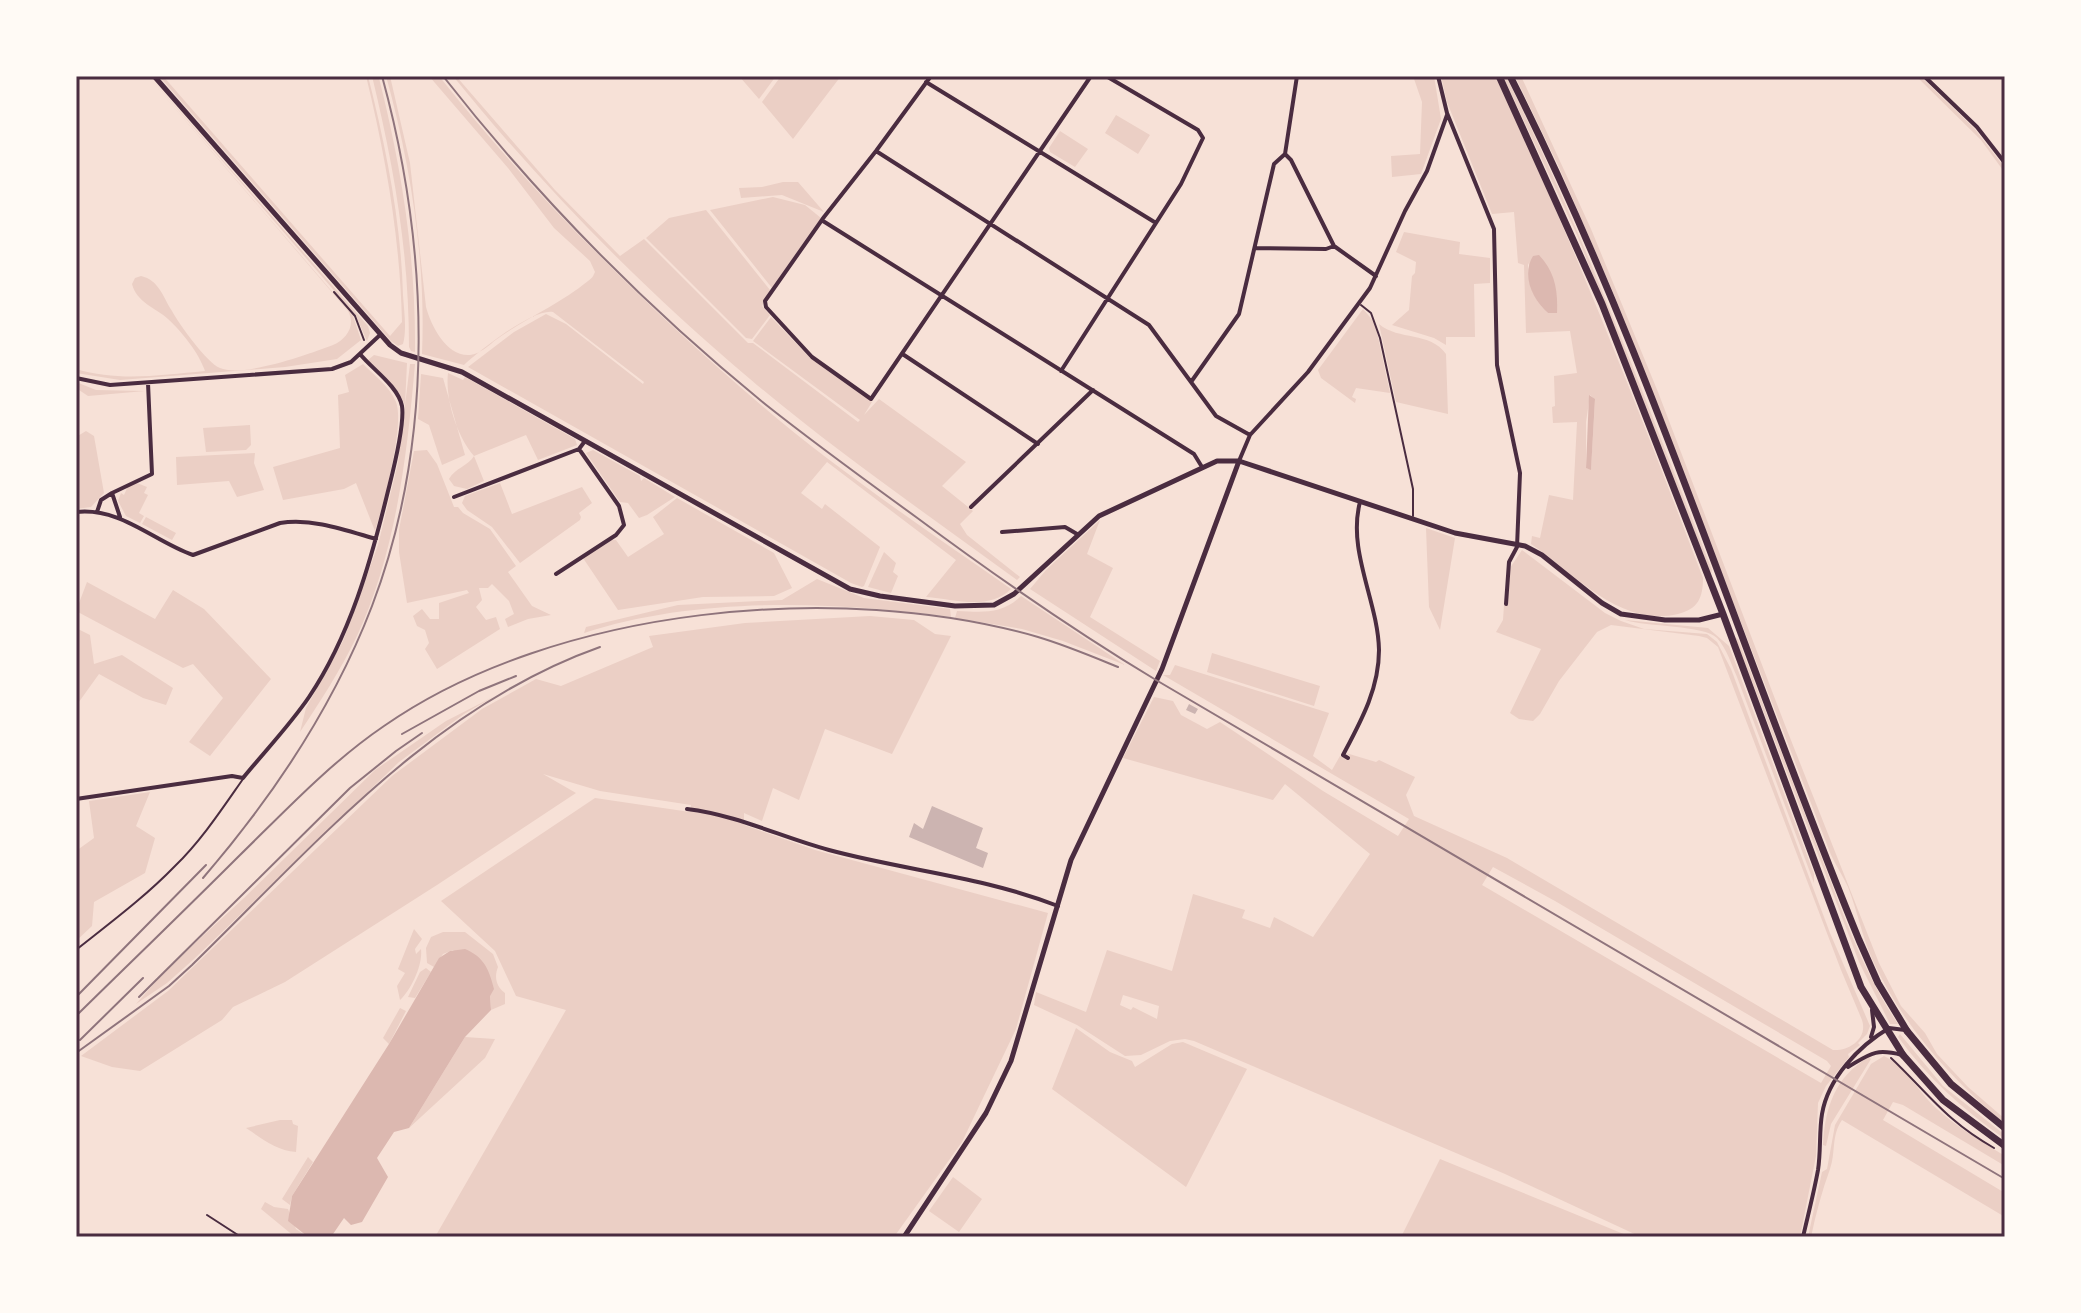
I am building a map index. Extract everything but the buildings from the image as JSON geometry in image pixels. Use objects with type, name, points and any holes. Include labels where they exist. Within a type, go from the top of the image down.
[{"type":"main road","points":[[1499,76],[1602,304],[1723,614],[1861,987],[1903,1055],[1943,1100],[2005,1146]]},
{"type":"main road","points":[[1510,76],[1612,299],[1878,983],[1907,1031],[1951,1084],[2005,1128]]},
{"type":"main road","points":[[1723,614],[1738,626]]},
{"type":"street","points":[[154,76],[396,351],[462,372],[850,589],[895,598],[985,607],[1005,601],[1099,516],[1221,460],[1239,461],[1455,533],[1517,543],[1542,555],[1602,603],[1621,614],[1665,620],[1699,620],[1723,614]]},
{"type":"street","points":[[931,76],[765,304],[812,357],[871,399],[1091,76]]},
{"type":"street","points":[[1061,371],[1181,184],[1203,136],[1198,130],[1106,76]]},
{"type":"street","points":[[1191,382],[1239,314],[1274,164],[1285,154],[1297,76]]},
{"type":"street","points":[[1438,76],[1447,113],[1494,229],[1497,365],[1519,462],[1517,543],[1509,562],[1506,604]]},
{"type":"street","points":[[1924,76],[1977,127],[2005,163]]},
{"type":"street","points":[[926,82],[1156,223]]},
{"type":"street","points":[[904,1237],[978,1125],[1011,1061],[1075,850],[1165,661],[1250,435],[1308,372],[1376,276],[1427,171],[1447,113]]},
{"type":"street","points":[[876,151],[1152,328],[1216,416],[1250,435]]},
{"type":"street","points":[[1285,154],[1291,160],[1334,246],[1376,276]]},
{"type":"street","points":[[823,221],[1194,454],[1202,467]]},
{"type":"street","points":[[1255,248],[1326,249],[1334,246]]},
{"type":"street","points":[[76,378],[110,385],[332,369],[345,365],[380,335]]},
{"type":"street","points":[[76,799],[232,776],[243,778],[309,697],[331,659],[355,601],[376,539],[395,463],[402,408],[392,389],[360,354]]},
{"type":"street","points":[[903,354],[1038,444]]},
{"type":"street","points":[[97,512],[101,500],[152,474],[148,383]]},
{"type":"street","points":[[971,507],[1093,390]]},
{"type":"street","points":[[454,497],[579,449],[585,441]]},
{"type":"street","points":[[556,574],[616,535],[624,525],[623,512],[579,449]]},
{"type":"street","points":[[112,493],[120,518]]},
{"type":"street","points":[[1348,758],[1343,755],[1371,699],[1379,650],[1358,533],[1360,499]]},
{"type":"street","points":[[76,512],[97,512],[120,518],[193,555],[293,521],[321,524],[376,539]]},
{"type":"street","points":[[1002,532],[1065,527],[1077,534]]},
{"type":"street","points":[[687,809],[710,811],[755,824],[828,850],[1001,886],[1058,906]]},
{"type":"street","points":[[1869,1040],[1874,1027],[1872,1008]]},
{"type":"street","points":[[1803,1237],[1818,1168],[1822,1111],[1829,1091],[1855,1053],[1869,1040],[1886,1030],[1897,1028],[1907,1031]]},
{"type":"street","points":[[1846,1068],[1881,1050],[1903,1055]]},
{"type":"lane","points":[[1359,303],[1371,313],[1380,338],[1413,489],[1412,517]]},
{"type":"lane","points":[[76,950],[178,864],[243,778]]},
{"type":"path","points":[[355,316],[360,333],[369,346]]},
{"type":"path","points":[[207,1215],[241,1237]]},
{"type":"shaded area","points":[[147,76],[353,316],[361,340],[337,359],[285,367],[120,380],[76,373],[76,369],[108,375],[140,376],[205,371],[179,330],[138,296],[132,284],[135,278],[141,276],[156,285],[194,342],[220,368],[244,370],[293,359],[338,342],[350,326],[348,311]]},
{"type":"shaded area","points":[[149,76],[368,326],[370,333],[367,341],[356,316]]},
{"type":"shaded area","points":[[159,76],[163,76],[390,336],[402,322],[398,260],[391,198],[368,76],[396,212],[405,320],[403,344],[398,346],[391,341]]},
{"type":"shaded area","points":[[372,76],[379,78],[401,180],[413,283],[415,352],[409,347],[399,210]]},
{"type":"shaded area","points":[[386,76],[390,76],[410,163],[426,307],[436,331],[447,346],[462,354],[480,352],[464,365],[422,354],[422,284],[415,214],[403,144]]},
{"type":"shaded area","points":[[429,76],[439,76],[513,164],[592,248],[717,367],[821,454],[1011,589],[1002,596],[982,602],[926,597],[956,560],[827,462],[801,493],[822,509],[825,504],[880,547],[864,586],[851,583],[468,367],[514,332],[546,314],[566,324],[643,384],[553,312],[531,317],[577,289],[595,272],[590,261],[554,228],[508,168]]},
{"type":"shaded area","points":[[453,76],[555,190],[620,256],[644,239],[748,343],[753,343],[858,422],[860,420],[753,341],[771,317],[810,358],[872,402],[864,415],[879,399],[966,462],[942,486],[973,511],[960,524],[967,535],[1020,577],[1017,580],[848,457],[710,344],[594,235]]},
{"type":"shaded area","points":[[739,76],[776,76],[759,99]]},
{"type":"shaded area","points":[[781,76],[841,76],[793,139],[762,102]]},
{"type":"shaded area","points":[[1413,76],[1434,76],[1441,119],[1421,174],[1392,177],[1391,156],[1420,154],[1422,102]]},
{"type":"shaded area","points":[[1441,76],[1495,76],[1578,262],[1703,578],[1698,602],[1685,612],[1657,616],[1617,606],[1531,544],[1532,536],[1540,538],[1549,495],[1573,500],[1577,422],[1553,423],[1552,407],[1555,406],[1554,376],[1577,373],[1570,331],[1526,333],[1524,265],[1518,263],[1514,212],[1492,214],[1447,102]],"holes":[[[1528,263],[1557,313],[1548,313],[1535,297]],[[1590,395],[1595,400],[1591,469],[1586,468],[1586,422]]]},
{"type":"shaded area","points":[[1503,76],[1506,76],[1535,136],[1589,259],[1711,574],[1577,235]]},
{"type":"shaded area","points":[[1515,76],[1521,76],[1591,229],[1658,392],[1879,963],[1901,1006],[1925,1033],[1937,1054],[1968,1087],[2005,1119],[2005,1124],[1930,1051],[1900,1009],[1874,963],[1848,887],[1831,855],[1615,297],[1558,165]]},
{"type":"shaded area","points":[[1916,76],[1920,76],[1974,128],[2005,168],[2005,173],[1981,140]]},
{"type":"shaded area","points":[[1116,115],[1150,135],[1138,154],[1105,133]]},
{"type":"shaded area","points":[[1060,131],[1088,149],[1075,167],[1050,152],[1049,148]]},
{"type":"shaded area","points":[[798,182],[824,212],[782,195],[741,198],[739,188]]},
{"type":"shaded area","points":[[773,197],[805,205],[821,218],[772,288],[710,210]]},
{"type":"shaded area","points":[[706,210],[770,290],[762,306],[770,315],[752,339],[746,338],[646,238],[669,218]]},
{"type":"shaded area","points":[[1404,232],[1460,242],[1459,254],[1490,258],[1490,283],[1474,284],[1475,337],[1446,337],[1446,345],[1392,325],[1409,310],[1412,276],[1415,273],[1416,262],[1396,252]]},
{"type":"shaded area","points":[[1539,255],[1549,268],[1554,282],[1557,313],[1548,313],[1530,287],[1530,264],[1533,256]]},
{"type":"shaded area","points":[[1363,309],[1375,323],[1390,393],[1356,388],[1352,397],[1356,399],[1355,403],[1321,378],[1318,370]]},
{"type":"shaded area","points":[[1379,324],[1396,333],[1432,342],[1446,354],[1448,414],[1396,402]]},
{"type":"shaded area","points":[[374,355],[407,363],[405,405],[399,393],[368,360]]},
{"type":"shaded area","points":[[363,364],[390,391],[398,413],[392,466],[375,531],[356,483],[344,489],[283,500],[273,467],[340,448],[338,395],[349,392],[345,375]]},
{"type":"shaded area","points":[[410,364],[415,364],[408,434],[398,504],[381,572],[350,650],[300,732],[306,708],[343,641],[378,545],[398,463]]},
{"type":"shaded area","points":[[448,373],[463,380],[465,377],[575,439],[577,445],[538,460],[526,435],[474,456],[462,438],[454,417],[448,394]]},
{"type":"shaded area","points":[[421,374],[443,378],[465,455],[442,465],[429,425],[418,419]]},
{"type":"shaded area","points":[[76,382],[96,390],[145,391],[88,396],[76,388]]},
{"type":"shaded area","points":[[1589,395],[1595,399],[1591,470],[1586,468]]},
{"type":"shaded area","points":[[250,425],[251,445],[246,450],[206,452],[203,428]]},
{"type":"shaded area","points":[[86,431],[94,436],[104,493],[91,507],[76,509],[76,437]]},
{"type":"shaded area","points":[[427,450],[437,464],[454,507],[490,529],[516,566],[508,572],[532,606],[551,615],[508,627],[505,619],[514,614],[509,601],[492,584],[488,588],[479,588],[482,600],[476,607],[486,620],[496,617],[500,629],[437,669],[425,649],[429,643],[425,630],[417,626],[413,616],[422,609],[430,619],[439,619],[439,603],[469,593],[467,590],[407,603],[399,530],[414,451]]},
{"type":"shaded area","points":[[593,450],[640,476],[641,481],[644,478],[675,497],[639,518],[628,503],[620,502],[586,453]]},
{"type":"shaded area","points":[[255,453],[254,463],[264,490],[237,497],[229,481],[177,485],[176,457]]},
{"type":"shaded area","points":[[474,456],[484,481],[467,489],[454,486],[449,479]]},
{"type":"shaded area","points":[[137,483],[147,487],[144,493],[148,495],[139,513],[144,516],[140,523],[126,516],[118,501],[128,486]]},
{"type":"shaded area","points":[[500,483],[512,514],[582,487],[592,503],[579,513],[580,520],[520,563],[492,527],[462,503],[465,496]]},
{"type":"shaded area","points":[[677,498],[774,553],[792,588],[774,596],[703,597],[618,610],[583,558],[612,540],[616,540],[628,557],[664,534],[653,517]]},
{"type":"shaded area","points":[[146,517],[176,533],[172,540],[142,524]]},
{"type":"shaded area","points":[[1100,520],[1087,554],[1113,568],[1090,617],[1160,661],[1156,671],[1030,589]]},
{"type":"shaded area","points":[[1426,528],[1455,538],[1440,630],[1429,607]]},
{"type":"shaded area","points":[[1522,550],[1605,613],[1621,621],[1644,629],[1707,634],[1717,642],[1731,669],[1830,933],[1870,1026],[1858,1043],[1860,1045],[1848,1054],[1849,1057],[1826,1086],[1818,1103],[1816,1156],[1800,1237],[1641,1237],[1505,1174],[1194,1041],[1170,1041],[1141,1055],[1125,1056],[1077,1025],[1034,1005],[1036,992],[1086,1012],[1107,950],[1172,971],[1193,894],[1245,910],[1242,918],[1270,928],[1274,917],[1313,937],[1370,854],[1285,784],[1273,800],[1123,758],[1154,697],[1173,701],[1181,715],[1207,729],[1220,722],[1323,791],[1398,836],[1409,819],[1163,675],[1170,675],[1175,665],[1329,713],[1313,756],[1332,770],[1340,756],[1349,760],[1350,756],[1346,753],[1376,762],[1379,760],[1415,777],[1406,795],[1414,816],[1507,858],[1833,1050],[1856,1042],[1862,1032],[1862,1020],[1718,647],[1699,636],[1611,625],[1597,632],[1559,681],[1540,714],[1533,721],[1519,719],[1510,713],[1541,649],[1496,632],[1503,620],[1504,605],[1507,605],[1510,568]],"holes":[[[1493,867],[1827,1061],[1831,1066],[1821,1083],[1482,885]],[[1123,995],[1159,1006],[1157,1019],[1133,1007],[1131,1010],[1120,1005]]]},
{"type":"shaded area","points":[[884,552],[896,563],[893,572],[898,576],[891,593],[868,587]]},
{"type":"shaded area","points":[[817,579],[864,598],[950,609],[951,617],[813,605],[719,607],[627,621],[584,633],[586,627],[678,605],[782,600]]},
{"type":"shaded area","points":[[87,582],[155,619],[173,590],[204,609],[271,679],[210,756],[189,742],[223,698],[193,664],[183,668],[76,611]]},
{"type":"shaded area","points":[[1021,596],[1125,665],[1022,629],[955,618],[957,611],[999,609]]},
{"type":"shaded area","points":[[870,616],[914,620],[935,634],[951,636],[892,754],[825,729],[799,800],[773,788],[762,821],[744,813],[744,825],[815,850],[1048,913],[1016,1029],[962,1142],[894,1237],[435,1237],[566,1010],[516,996],[495,951],[441,901],[595,798],[690,812],[691,805],[600,791],[543,774],[576,793],[285,982],[233,1007],[222,1020],[140,1071],[112,1067],[81,1056],[168,991],[392,776],[482,709],[536,679],[561,686],[653,647],[649,636],[745,623]]},
{"type":"shaded area","points":[[1625,620],[1708,628],[1729,646],[1814,874],[1814,883],[1737,677],[1720,642],[1710,634],[1688,628]]},
{"type":"shaded area","points":[[76,628],[90,635],[94,664],[122,655],[173,688],[166,705],[143,698],[99,674],[76,706]]},
{"type":"shaded area","points":[[1735,637],[1854,940],[1898,1024],[1890,1024],[1859,962]]},
{"type":"shaded area","points":[[1212,653],[1320,686],[1314,706],[1207,672]]},
{"type":"shaded area","points":[[493,697],[464,714],[399,762],[194,959],[167,983],[136,1004],[168,968],[375,770],[446,721]]},
{"type":"shaded area","points":[[150,792],[136,826],[155,838],[145,873],[94,902],[92,926],[76,941],[76,851],[94,838],[89,801]]},
{"type":"shaded area","points":[[414,929],[422,939],[415,949],[416,954],[421,949],[420,962],[412,984],[400,1000],[397,986],[405,973],[398,969]]},
{"type":"shaded area","points":[[443,932],[465,932],[493,954],[498,967],[497,981],[505,993],[505,1004],[491,1010],[490,995],[453,950],[443,954],[434,967],[427,963],[426,948],[431,937]]},
{"type":"shaded area","points":[[465,949],[477,956],[488,970],[494,989],[490,996],[491,1010],[465,1037],[409,1128],[394,1132],[377,1158],[388,1177],[362,1222],[351,1225],[344,1218],[331,1237],[308,1237],[288,1221],[292,1196],[389,1044],[439,958],[450,951]]},
{"type":"shaded area","points":[[426,968],[431,972],[415,998],[408,997],[420,972]]},
{"type":"shaded area","points":[[400,1008],[406,1011],[389,1044],[383,1038]]},
{"type":"shaded area","points":[[1076,1028],[1110,1052],[1132,1061],[1135,1067],[1172,1044],[1183,1042],[1247,1069],[1186,1187],[1052,1089]]},
{"type":"shaded area","points":[[1900,1034],[1943,1086],[2005,1135],[2005,1139],[1934,1080],[1909,1052],[1898,1037]]},
{"type":"shaded area","points":[[465,1037],[495,1039],[485,1058],[409,1128]]},
{"type":"shaded area","points":[[1884,1056],[1899,1066],[1945,1116],[2005,1156],[2005,1166],[1903,1105],[1893,1102],[1883,1120],[2005,1193],[2005,1217],[1842,1120],[1836,1132],[1832,1163],[1811,1237],[1808,1237],[1822,1172],[1827,1169],[1835,1125],[1871,1064]]},
{"type":"shaded area","points":[[1869,1057],[1871,1059],[1831,1124],[1826,1146],[1823,1145],[1826,1118],[1834,1094],[1848,1074]]},
{"type":"shaded area","points":[[292,1120],[298,1126],[296,1152],[276,1147],[246,1128]]},
{"type":"shaded area","points":[[308,1157],[313,1162],[292,1196],[290,1205],[282,1199]]},
{"type":"shaded area","points":[[1440,1159],[1631,1237],[1401,1237]]},
{"type":"shaded area","points":[[953,1177],[982,1199],[959,1232],[929,1211]]},
{"type":"shaded area","points":[[265,1202],[288,1209],[296,1229],[308,1237],[295,1237],[261,1209]]},
{"type":"railway","points":[[203,878],[277,783],[320,714],[357,643],[393,542],[407,476],[416,410],[419,342],[409,207],[398,141],[382,76]]},
{"type":"railway","points":[[443,76],[555,207],[678,329],[783,419],[1004,581],[1156,680],[2005,1179]]},
{"type":"railway","points":[[76,1016],[346,755],[384,726],[453,685],[531,653],[614,630],[701,615],[789,608],[876,610],[960,620],[1038,637],[1118,667]]},
{"type":"railway","points":[[76,1053],[169,986],[331,827],[430,742],[483,705],[540,673],[600,647]]},
{"type":"railway","points":[[402,734],[479,691],[516,676]]},
{"type":"railway","points":[[139,997],[350,788],[422,733]]},
{"type":"railway","points":[[76,997],[206,865]]},
{"type":"railway","points":[[80,1040],[143,978]]}]
